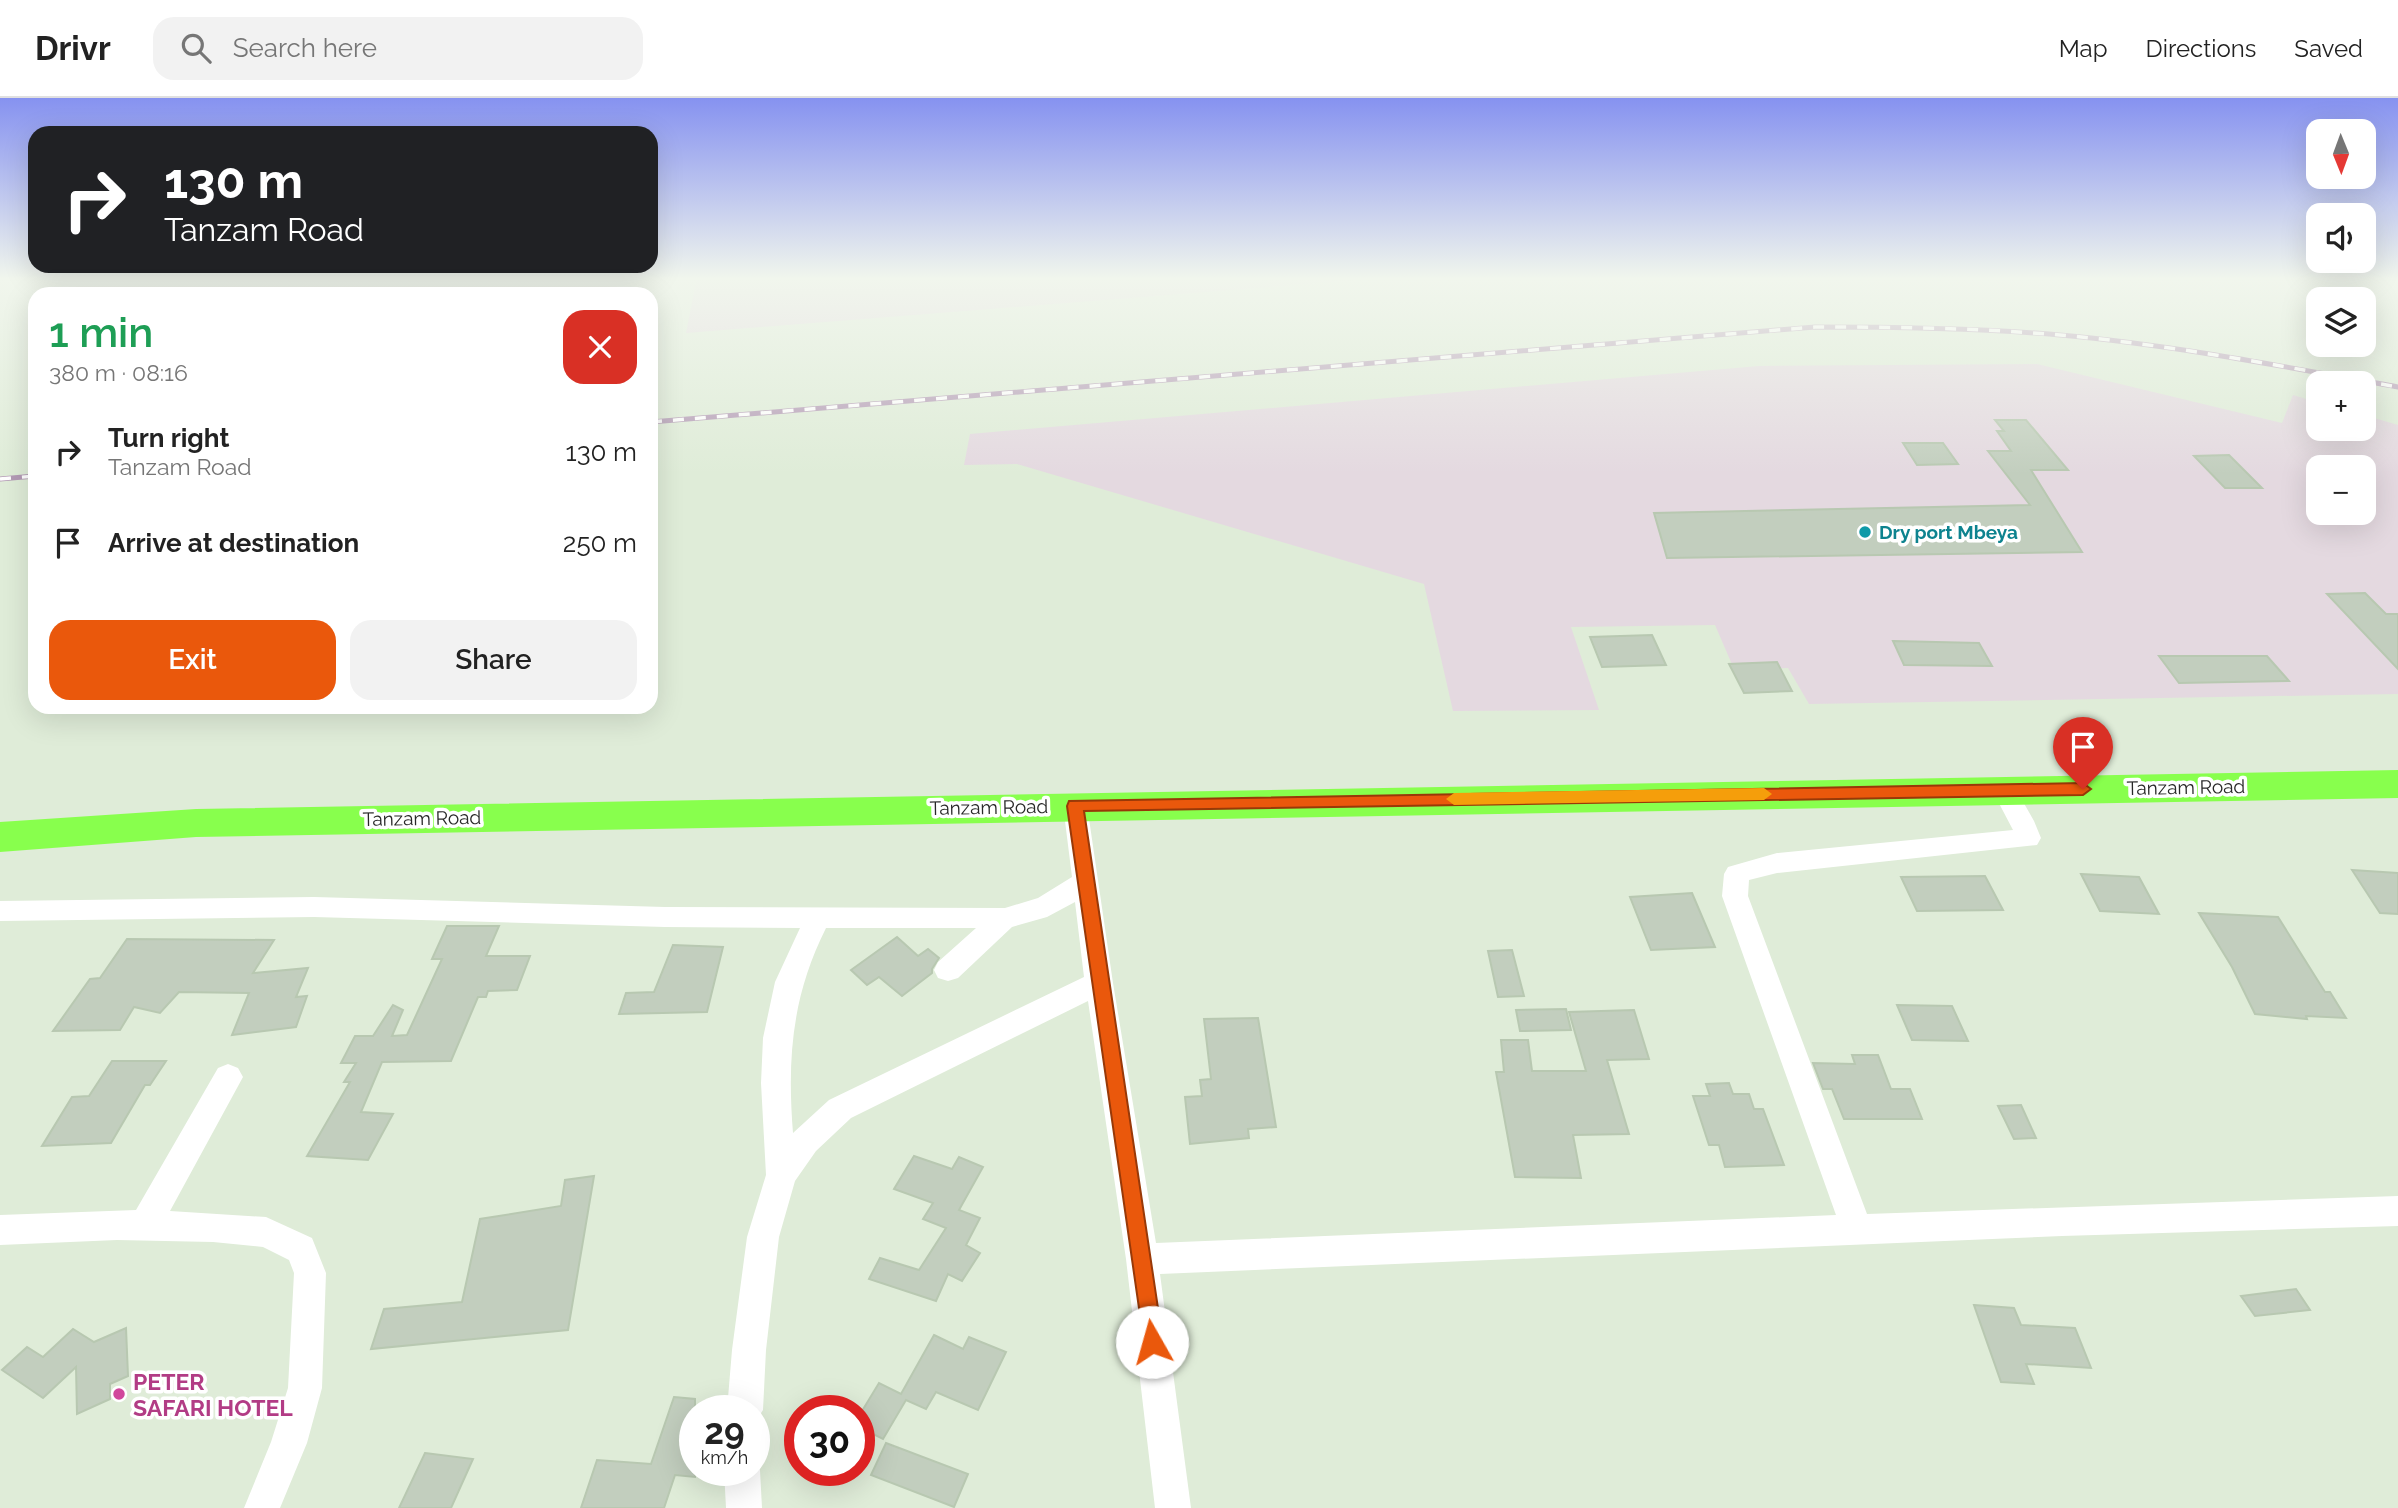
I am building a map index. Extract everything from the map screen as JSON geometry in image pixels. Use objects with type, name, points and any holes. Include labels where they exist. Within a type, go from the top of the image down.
[{"type":"highway","name":"Tanzam Road","points":[[0,837],[196,823],[2398,784]]},
{"type":"street","points":[[1857,1229],[1735,896],[1737,874],[1777,863],[2028,838],[2022,821],[2004,790]]},
{"type":"street","points":[[1075,806],[1099,983],[1142,1259],[1172,1508]]},
{"type":"street","points":[[0,911],[314,906],[665,917],[1005,918],[1024,916],[1045,908],[1062,900],[1085,881]]},
{"type":"street","points":[[781,1175],[775,1063],[779,1024],[795,964],[818,918]]},
{"type":"street","points":[[948,970],[1005,918]]},
{"type":"street","points":[[747,1395],[749,1350],[763,1237],[781,1175],[805,1141],[840,1109],[1099,983]]},
{"type":"street","points":[[145,1226],[228,1077]]},
{"type":"street","points":[[1142,1259],[1857,1229],[2398,1212]]},
{"type":"street","points":[[0,1230],[213,1227],[266,1232],[301,1249],[310,1273],[305,1388],[289,1443],[262,1508]]},
{"type":"street","points":[[743,1486],[744,1508]]},
{"type":"shaded area","points":[[2037,364],[2282,423],[2293,395],[2306,399],[2306,441],[2376,441],[2376,419],[2398,425],[2398,694],[1809,704],[1788,668],[1734,669],[1715,625],[1571,627],[1599,710],[1453,711],[1424,584],[1017,464],[964,465],[970,434],[1759,366]]},
{"type":"building","name":"Dry port Mbeya","points":[[1995,420],[2026,420],[2068,470],[2031,470],[2082,552],[1667,558],[1654,513],[2030,505],[1988,451],[2011,451],[1997,431],[2004,431]]},
{"type":"building","points":[[1903,443],[1943,443],[1958,464],[1917,465]]},
{"type":"building","points":[[2229,455],[2262,488],[2225,488],[2194,456]]},
{"type":"building","points":[[2365,593],[2386,614],[2398,614],[2398,669],[2327,594]]},
{"type":"building","points":[[1652,635],[1666,665],[1602,667],[1590,637]]},
{"type":"building","points":[[1893,641],[1979,643],[1992,666],[1904,665]]},
{"type":"building","points":[[2159,656],[2267,656],[2289,681],[2179,683]]},
{"type":"building","points":[[1777,662],[1792,691],[1744,693],[1729,664]]},
{"type":"building","points":[[2352,870],[2398,873],[2398,914],[2380,913]]},
{"type":"building","points":[[2081,874],[2139,877],[2159,914],[2100,911]]},
{"type":"building","points":[[1985,876],[2003,910],[1917,911],[1901,877]]},
{"type":"building","points":[[1692,893],[1715,947],[1651,950],[1630,897]]},
{"type":"building","points":[[2199,913],[2278,917],[2325,992],[2330,992],[2346,1018],[2306,1016],[2307,1019],[2255,1014],[2232,967]]},
{"type":"building","points":[[447,926],[499,926],[486,956],[530,956],[517,990],[488,991],[486,997],[478,997],[451,1061],[382,1062],[361,1112],[393,1114],[368,1160],[307,1156],[350,1082],[344,1082],[356,1063],[341,1063],[355,1036],[373,1036],[393,1005],[403,1010],[392,1036],[407,1035],[442,959],[432,959]]},
{"type":"building","points":[[897,937],[918,956],[928,949],[939,958],[932,973],[902,996],[879,977],[867,985],[851,970]]},
{"type":"building","points":[[127,939],[274,940],[253,973],[308,968],[296,997],[307,996],[296,1027],[232,1035],[249,993],[179,992],[160,1013],[134,1007],[120,1030],[53,1031],[90,979],[100,978]]},
{"type":"building","points":[[673,945],[723,947],[707,1012],[619,1014],[626,993],[654,992]]},
{"type":"building","points":[[1512,950],[1524,996],[1498,997],[1488,951]]},
{"type":"building","points":[[1897,1005],[1952,1006],[1968,1041],[1912,1040]]},
{"type":"building","points":[[1566,1009],[1571,1030],[1520,1031],[1516,1010]]},
{"type":"building","points":[[1634,1010],[1649,1059],[1607,1060],[1629,1134],[1573,1135],[1581,1178],[1515,1177],[1496,1072],[1504,1072],[1501,1040],[1528,1040],[1532,1071],[1586,1071],[1569,1012]]},
{"type":"building","points":[[1258,1018],[1276,1127],[1248,1129],[1249,1138],[1190,1144],[1185,1097],[1202,1096],[1200,1080],[1211,1079],[1204,1019]]},
{"type":"building","points":[[1852,1055],[1878,1055],[1891,1089],[1910,1089],[1922,1119],[1844,1119],[1832,1089],[1823,1089],[1813,1063],[1855,1064]]},
{"type":"building","points":[[112,1061],[166,1061],[150,1085],[145,1085],[111,1143],[42,1146],[72,1097],[89,1096]]},
{"type":"building","points":[[1729,1083],[1733,1094],[1749,1094],[1754,1109],[1763,1109],[1784,1165],[1725,1167],[1719,1145],[1709,1145],[1693,1096],[1710,1096],[1706,1084]]},
{"type":"building","points":[[2021,1105],[2036,1138],[2014,1139],[1998,1106]]},
{"type":"building","points":[[914,1156],[952,1169],[959,1157],[983,1167],[959,1210],[980,1218],[966,1245],[980,1253],[962,1281],[948,1274],[936,1301],[869,1279],[880,1258],[919,1270],[946,1228],[923,1219],[933,1203],[894,1189]]},
{"type":"building","points":[[594,1176],[568,1330],[371,1349],[384,1309],[462,1302],[480,1219],[561,1206],[565,1180]]},
{"type":"building","points":[[2296,1289],[2310,1310],[2255,1316],[2241,1296]]},
{"type":"building","points":[[1974,1305],[2014,1308],[2021,1325],[2075,1328],[2091,1368],[2026,1364],[2034,1384],[2001,1382]]},
{"type":"building","points":[[126,1328],[128,1376],[110,1384],[110,1399],[77,1414],[76,1367],[43,1398],[2,1370],[27,1347],[43,1357],[73,1329],[94,1342]]},
{"type":"building","points":[[934,1335],[963,1349],[969,1337],[1006,1352],[978,1410],[936,1392],[926,1409],[906,1400],[883,1439],[875,1435],[875,1395],[872,1395],[879,1383],[901,1394]]},
{"type":"building","points":[[674,1397],[679,1397],[679,1475],[675,1475],[664,1508],[581,1508],[597,1460],[651,1464]]},
{"type":"building","points":[[886,1443],[968,1474],[954,1507],[875,1477],[875,1466]]},
{"type":"building","points":[[425,1453],[473,1459],[451,1508],[399,1508]]},
{"type":"railway","points":[[658,421],[1621,343]]},
{"type":"railway","points":[[2130,343],[2230,357],[2398,387]]},
{"type":"railway","points":[[0,479],[28,477]]},
{"type":"slow traffic","points":[[1454,799],[1764,794]]},
{"type":"place","name":"Dry port Mbeya","points":[[1865,532]]},
{"type":"place","name":"PETER SAFARI HOTEL","points":[[119,1394]]},
{"type":"route","points":[[1152,1342],[1075,806],[2083,789]]}]
